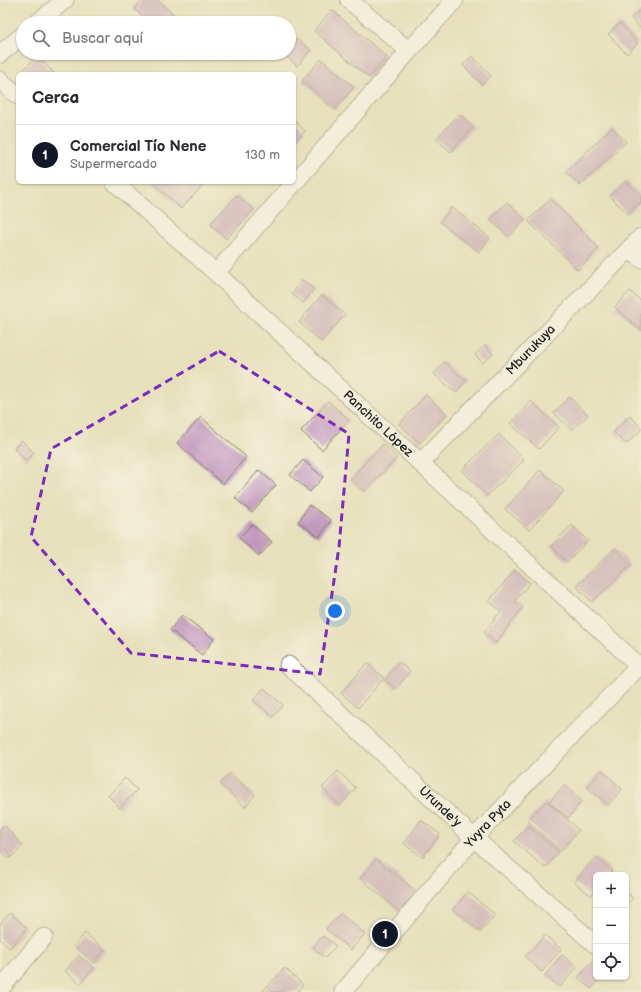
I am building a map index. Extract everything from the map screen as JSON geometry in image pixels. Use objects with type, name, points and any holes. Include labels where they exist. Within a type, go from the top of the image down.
[{"type":"street","points":[[46,16],[65,0]]},
{"type":"street","points":[[349,0],[409,51]]},
{"type":"street","points":[[296,181],[455,0]]},
{"type":"street","points":[[0,54],[16,41]]},
{"type":"street","points":[[0,80],[16,94]]},
{"type":"street","name":"Panchito López","points":[[116,184],[216,273],[640,666]]},
{"type":"street","points":[[216,273],[293,184]]},
{"type":"street","name":"Mburukuya","points":[[420,462],[637,248]]},
{"type":"street","name":"Urunde'y","points":[[288,665],[474,838],[595,944]]},
{"type":"street","name":"Yvyra Pyta","points":[[343,992],[474,838],[640,666]]},
{"type":"street","points":[[0,989],[44,936]]},
{"type":"highlighted area","points":[[219,351],[349,434],[339,547],[320,674],[131,653],[31,537],[51,449]]},
{"type":"building","points":[[142,0],[157,0],[176,16],[142,16],[134,9]]},
{"type":"building","points":[[332,10],[387,57],[369,78],[314,31]]},
{"type":"building","points":[[641,10],[641,29],[631,18]]},
{"type":"building","points":[[620,23],[638,43],[627,54],[608,34]]},
{"type":"building","points":[[297,39],[311,50],[297,66],[290,60],[296,60]]},
{"type":"building","points":[[472,56],[491,76],[482,85],[463,65]]},
{"type":"building","points":[[321,59],[354,87],[335,110],[302,81]]},
{"type":"building","points":[[33,60],[41,60],[53,72],[21,72]]},
{"type":"building","points":[[459,114],[473,127],[451,152],[436,139]]},
{"type":"building","points":[[296,122],[305,131],[296,141]]},
{"type":"building","points":[[612,127],[626,142],[580,186],[566,172]]},
{"type":"building","points":[[626,181],[641,196],[641,202],[628,214],[610,196]]},
{"type":"building","points":[[154,184],[204,184],[181,209]]},
{"type":"building","points":[[237,195],[254,210],[226,239],[210,224]]},
{"type":"building","points":[[550,199],[599,248],[578,270],[528,221]]},
{"type":"building","points":[[507,202],[525,219],[509,237],[490,220]]},
{"type":"building","points":[[452,207],[490,238],[479,252],[440,222]]},
{"type":"building","points":[[302,280],[314,289],[303,303],[292,294]]},
{"type":"building","points":[[630,291],[641,301],[641,331],[615,307]]},
{"type":"building","points":[[322,295],[345,315],[321,342],[299,322]]},
{"type":"building","points":[[485,345],[493,354],[483,363],[475,355]]},
{"type":"building","points":[[444,362],[466,381],[456,393],[434,374]]},
{"type":"building","points":[[426,395],[447,414],[420,443],[399,424]]},
{"type":"building","points":[[569,397],[588,415],[572,430],[554,413]]},
{"type":"building","points":[[328,401],[349,420],[322,450],[301,431]]},
{"type":"building","points":[[531,401],[559,427],[539,449],[510,423]]},
{"type":"building","points":[[630,416],[641,427],[641,430],[626,444],[614,432]]},
{"type":"building","points":[[201,417],[246,457],[223,484],[177,443]]},
{"type":"building","points":[[499,434],[524,460],[487,496],[462,470]]},
{"type":"building","points":[[22,440],[34,453],[26,461],[14,448]]},
{"type":"building","points":[[383,444],[397,458],[364,492],[350,479]]},
{"type":"building","points":[[303,460],[323,477],[310,492],[290,475]]},
{"type":"building","points":[[259,470],[276,485],[252,513],[235,498]]},
{"type":"building","points":[[540,470],[564,491],[529,530],[505,509]]},
{"type":"building","points":[[309,505],[331,520],[319,537],[298,522]]},
{"type":"building","points":[[252,524],[272,542],[259,556],[239,538]]},
{"type":"building","points":[[572,525],[588,541],[567,562],[551,546]]},
{"type":"building","points":[[615,548],[631,565],[592,602],[576,586]]},
{"type":"building","points":[[515,570],[530,583],[515,601],[523,607],[496,643],[484,633],[501,611],[489,601]]},
{"type":"building","points":[[182,615],[214,639],[202,655],[170,630]]},
{"type":"building","points":[[399,662],[410,671],[396,689],[385,680]]},
{"type":"building","points":[[367,663],[384,678],[358,708],[341,693]]},
{"type":"building","points":[[264,688],[283,705],[273,717],[253,700]]},
{"type":"building","points":[[602,770],[622,789],[608,805],[587,787]]},
{"type":"building","points":[[338,771],[356,788],[340,806],[322,788]]},
{"type":"building","points":[[230,773],[255,795],[245,807],[220,784]]},
{"type":"building","points":[[125,778],[137,790],[120,808],[108,796]]},
{"type":"building","points":[[564,785],[582,801],[568,818],[549,802]]},
{"type":"building","points":[[546,801],[579,830],[561,851],[527,821]]},
{"type":"building","points":[[421,820],[440,834],[423,857],[404,844]]},
{"type":"building","points":[[4,825],[23,846],[9,859],[0,850],[0,829]]},
{"type":"building","points":[[528,826],[559,852],[545,868],[514,841]]},
{"type":"building","points":[[596,857],[612,871],[593,872],[593,894],[591,896],[574,882]]},
{"type":"building","points":[[376,859],[417,892],[400,912],[360,878]]},
{"type":"building","points":[[468,892],[495,915],[480,932],[453,909]]},
{"type":"building","points":[[629,895],[633,898],[629,903]]},
{"type":"building","points":[[10,913],[27,928],[10,948],[0,939],[0,924]]},
{"type":"building","points":[[341,913],[365,934],[351,950],[326,929]]},
{"type":"building","points":[[85,933],[105,950],[94,963],[74,946]]},
{"type":"building","points":[[545,935],[561,949],[542,972],[525,957]]},
{"type":"building","points":[[323,936],[336,946],[325,958],[313,948]]},
{"type":"building","points":[[79,955],[94,968],[80,984],[65,971]]},
{"type":"building","points":[[562,955],[577,967],[560,987],[545,975]]},
{"type":"building","points":[[592,962],[593,963],[593,980],[598,980],[591,989],[578,978]]},
{"type":"building","points":[[285,968],[303,985],[297,992],[262,992]]},
{"type":"place","name":"Comercial Tío Nene","points":[[385,934]]}]
